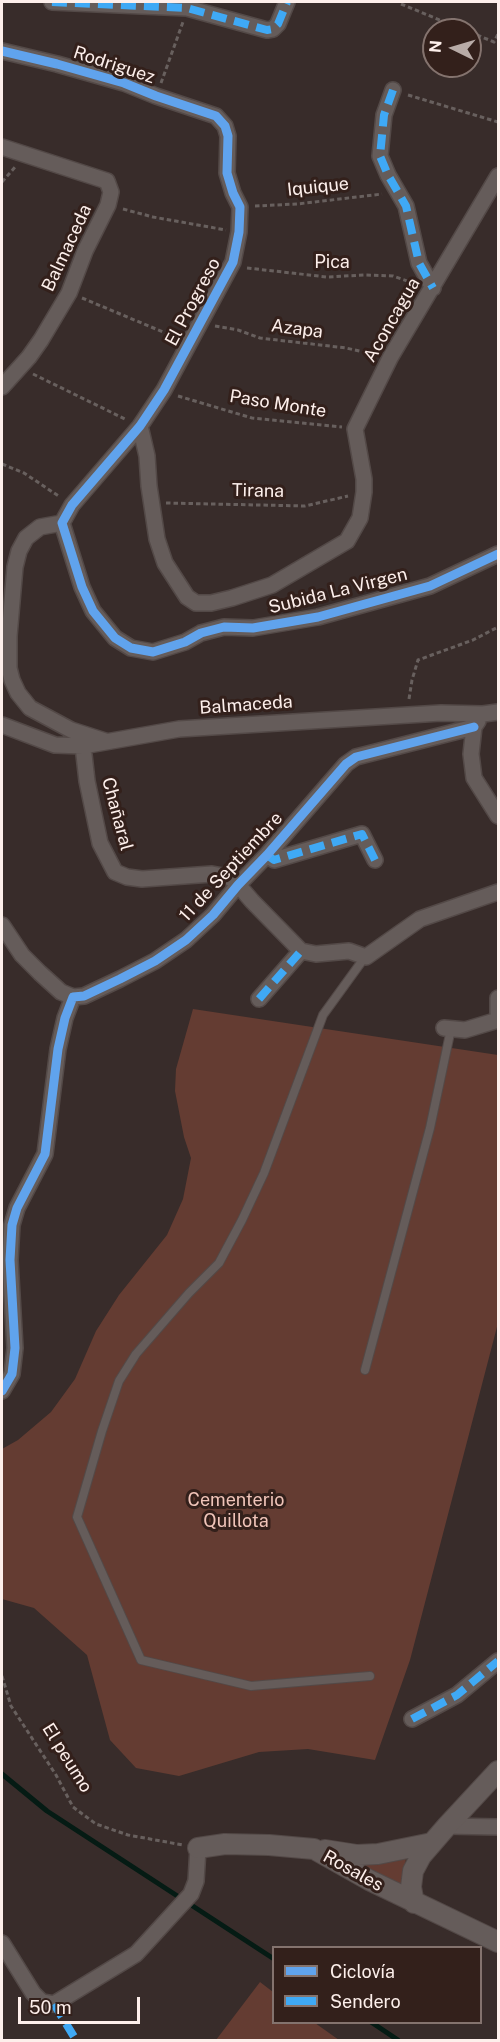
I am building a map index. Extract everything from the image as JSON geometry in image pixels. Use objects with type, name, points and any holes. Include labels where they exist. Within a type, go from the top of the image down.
[{"type":"street","points":[[52,2],[187,8],[267,30],[273,29],[278,24],[286,2]]},
{"type":"street","name":"Rodriguez","points":[[2,51],[124,83],[216,116]]},
{"type":"street","points":[[393,90],[384,115],[380,156],[406,206],[419,263],[432,289]]},
{"type":"street","name":"El Progreso","points":[[140,426],[191,343],[233,262],[239,232],[240,207],[227,173],[228,136],[225,126],[216,116]]},
{"type":"street","name":"Balmaceda","points":[[2,147],[107,181],[111,192],[108,205],[85,251],[69,293],[29,357],[2,387]]},
{"type":"street","name":"Aconcagua","points":[[355,429],[390,358],[498,176]]},
{"type":"street","points":[[140,426],[147,456],[157,539],[165,563],[177,584],[187,597],[196,603],[211,603],[272,585],[347,541],[360,518],[364,492],[364,479],[355,429]]},
{"type":"street","points":[[106,742],[71,730],[30,708],[18,693],[9,668],[9,636],[15,567],[19,551],[26,538],[40,527],[62,523],[72,505],[140,426]]},
{"type":"street","name":"Subida La Virgen","points":[[62,523],[82,587],[93,611],[115,638],[131,648],[153,652],[185,642],[201,633],[224,627],[253,628],[318,617],[430,586],[498,554]]},
{"type":"street","name":"Balmaceda","points":[[2,725],[55,745],[83,746],[179,729],[441,713],[491,713]]},
{"type":"street","points":[[491,713],[474,727],[471,754],[474,778],[498,816]]},
{"type":"street","name":"11 de Septiembre","points":[[73,997],[84,996],[120,979],[155,961],[186,940],[213,915],[346,764],[356,757],[474,727]]},
{"type":"street","name":"Chañaral","points":[[83,746],[87,781],[100,843],[116,872],[142,879],[220,875],[234,880],[238,885]]},
{"type":"street","points":[[267,855],[274,860],[362,834],[375,860]]},
{"type":"street","points":[[238,885],[301,951],[316,954],[348,951],[366,957],[420,919],[498,892]]},
{"type":"street","points":[[2,925],[28,961],[61,992],[73,997],[58,1048],[45,1154],[17,1208],[12,1225],[10,1260],[15,1348],[12,1374],[2,1391]]},
{"type":"street","points":[[259,999],[301,951]]},
{"type":"street","points":[[498,998],[498,1013]]},
{"type":"street","points":[[448,1028],[465,1030],[498,1020]]},
{"type":"street","points":[[412,1719],[457,1695],[498,1661]]},
{"type":"street","points":[[414,1904],[411,1887],[413,1871],[421,1856],[498,1771]]},
{"type":"street","points":[[447,1826],[498,1827]]},
{"type":"street","points":[[314,1849],[357,1855],[378,1854],[432,1843]]},
{"type":"street","name":"Rosales","points":[[198,1848],[225,1844],[314,1849],[414,1904],[498,1942]]},
{"type":"street","points":[[2,1943],[33,1993],[42,2002],[54,2004],[136,1954],[191,1894],[196,1881],[198,1848]]},
{"type":"lane","points":[[366,957],[323,1015],[264,1173],[219,1263],[189,1293],[136,1354],[119,1382],[77,1517],[141,1660],[251,1686],[370,1677]]},
{"type":"lane","points":[[365,1371],[430,1128],[448,1028]]},
{"type":"path","points":[[401,4],[435,18]]},
{"type":"path","points":[[156,96],[187,8]]},
{"type":"path","points":[[482,37],[494,42],[498,34]]},
{"type":"path","points":[[393,90],[498,122]]},
{"type":"path","points":[[2,182],[13,171],[24,154]]},
{"type":"path","points":[[108,205],[165,220],[239,232]]},
{"type":"path","points":[[69,293],[191,343]]},
{"type":"path","points":[[18,367],[140,426]]},
{"type":"path","points":[[2,464],[24,473],[72,505]]},
{"type":"path","points":[[406,715],[418,660],[472,640],[498,627]]},
{"type":"green space","name":"Cementerio Quillota","points":[[193,1009],[498,1055],[498,1323],[410,1660],[375,1760],[308,1749],[259,1752],[179,1776],[136,1768],[110,1740],[87,1655],[34,1608],[2,1599],[2,1449],[18,1440],[51,1412],[75,1379],[96,1331],[119,1295],[167,1235],[183,1199],[191,1158],[184,1137],[175,1091],[176,1069]]},
{"type":"green space","points":[[406,1858],[402,1887],[363,1871],[366,1863]]},
{"type":"green space","points":[[260,1982],[272,1991],[272,2024],[316,2024],[339,2040],[216,2040]]},
{"type":"waterway","points":[[2,1774],[47,1811],[272,1958]]},
{"type":"waterway","points":[[374,2024],[398,2040]]},
{"type":"marked path","points":[[52,2],[187,8],[267,30],[273,29],[278,24],[287,2]]},
{"type":"marked path","points":[[393,90],[384,115],[380,156],[406,206],[419,263],[433,288]]},
{"type":"marked path","points":[[267,855],[274,860],[362,834],[375,860]]},
{"type":"marked path","points":[[259,999],[301,951]]},
{"type":"marked path","points":[[412,1719],[457,1695],[498,1661]]},
{"type":"marked path","points":[[54,2004],[76,2040]]},
{"type":"cycle path","points":[[2,51],[124,83],[216,116],[225,126],[228,136],[227,173],[240,207],[239,232],[233,262],[164,390],[140,426],[72,505],[62,523],[82,587],[93,611],[115,638],[131,648],[153,652],[185,642],[201,633],[224,627],[253,628],[318,617],[430,586],[498,554]]},
{"type":"cycle path","points":[[2,1391],[12,1374],[15,1348],[10,1260],[12,1225],[17,1208],[45,1154],[58,1049],[65,1018],[73,997],[84,996],[120,979],[155,961],[186,940],[213,915],[346,764],[356,757],[474,727]]}]
